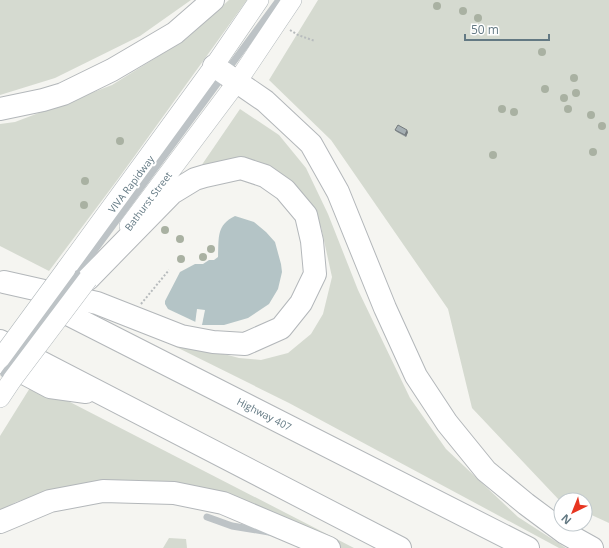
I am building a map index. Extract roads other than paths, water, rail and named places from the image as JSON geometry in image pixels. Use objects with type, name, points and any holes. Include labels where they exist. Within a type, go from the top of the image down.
[{"type":"highway","points":[[0,109],[43,100],[63,94],[112,70],[175,33],[213,0]]},
{"type":"highway","points":[[225,74],[265,101],[311,144],[338,192],[385,308],[416,376],[447,423],[486,471],[526,504],[565,532],[592,548]]},
{"type":"highway","points":[[2,281],[97,303],[181,336],[213,342],[245,344],[281,328],[301,303],[314,274],[312,241],[306,215],[285,190],[265,176],[241,168],[205,176],[172,193],[77,274]]},
{"type":"highway","name":"Highway 407","points":[[2,281],[528,548]]},
{"type":"highway","points":[[0,341],[400,548]]},
{"type":"highway","points":[[3,371],[50,387],[104,395]]},
{"type":"highway","points":[[0,522],[50,502],[103,491],[174,492],[224,503],[329,548]]},
{"type":"main road","name":"Bathurst Street","points":[[77,274],[121,237],[225,74],[259,0]]},
{"type":"main road","name":"Bathurst Street","points":[[0,398],[3,371],[225,74],[277,23],[292,0]]},
{"type":"lane","points":[[225,74],[278,0]]},
{"type":"lane","points":[[207,517],[232,526],[303,537]]}]
